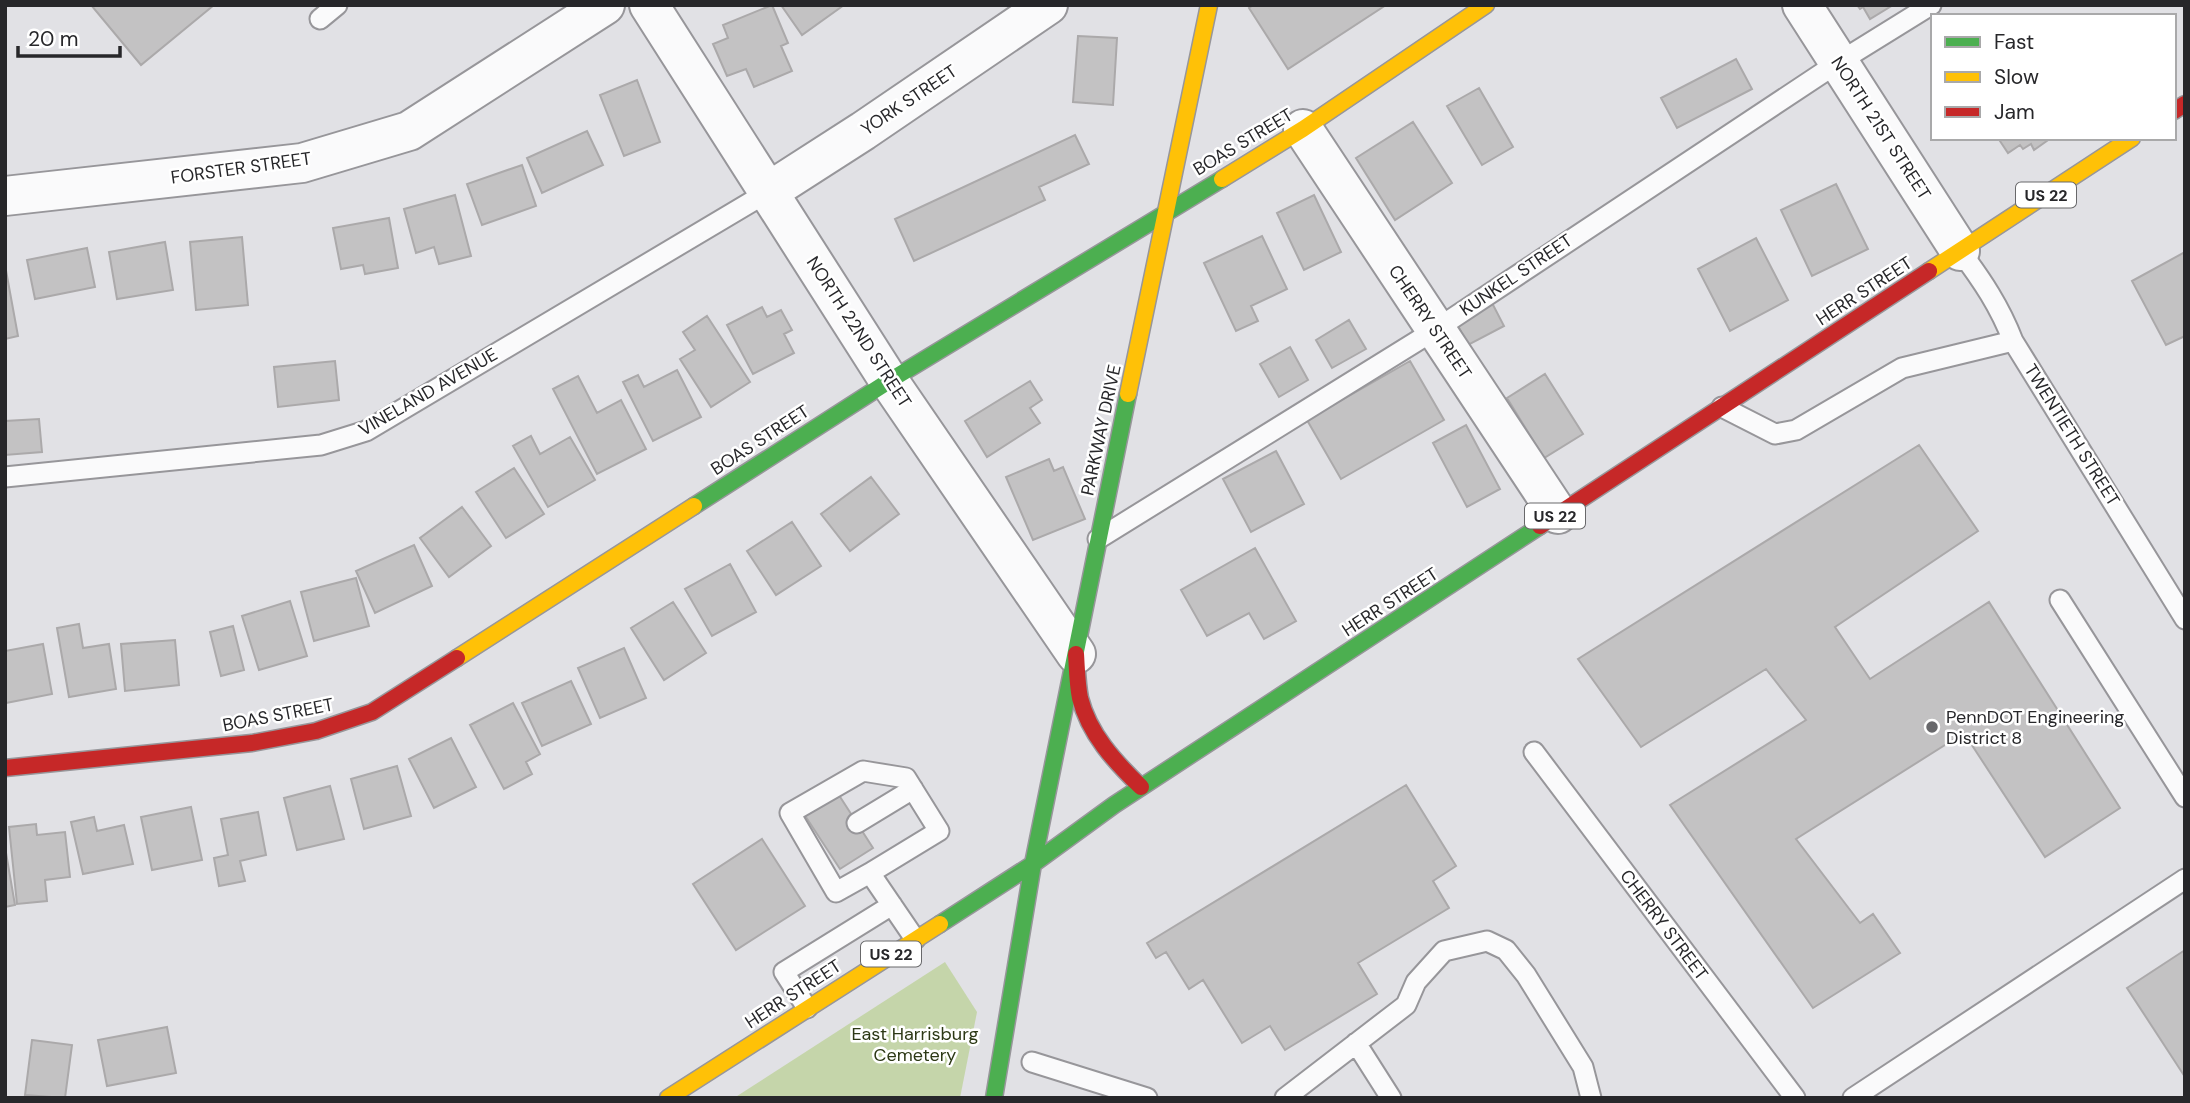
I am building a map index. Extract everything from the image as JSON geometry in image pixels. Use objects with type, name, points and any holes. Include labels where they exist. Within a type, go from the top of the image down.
[{"type":"street","name":"FORSTER STREET","points":[[5,196],[302,163],[409,131],[606,5]]},
{"type":"street","name":"NORTH 22ND STREET","points":[[649,5],[889,381],[1076,654]]},
{"type":"street","name":"YORK STREET","points":[[768,192],[1048,5]]},
{"type":"street","name":"PARKWAY DRIVE","points":[[994,1098],[1033,864],[1097,540],[1209,5]]},
{"type":"street","name":"BOAS STREET","points":[[5,768],[252,743],[316,731],[372,712],[889,381],[1303,129],[1486,5]]},
{"type":"street","name":"NORTH 21ST STREET","points":[[1802,5],[1961,251]]},
{"type":"street","name":"CHERRY STREET","points":[[1303,129],[1558,514]]},
{"type":"street","name":"HERR STREET","points":[[668,1098],[1033,864],[1141,787],[2129,140]]},
{"type":"street","points":[[1076,654],[1082,702],[1091,725],[1105,749],[1122,770],[1141,787]]},
{"type":"lane","points":[[320,19],[337,5]]},
{"type":"lane","name":"KUNKEL STREET","points":[[1097,540],[1435,330],[1839,62],[1931,5]]},
{"type":"lane","name":"VINELAND AVENUE","points":[[5,477],[321,446],[366,431],[768,192]]},
{"type":"lane","name":"TWENTIETH STREET","points":[[1961,251],[1988,288],[2004,316],[2013,341],[2185,619]]},
{"type":"lane","points":[[1722,407],[1775,434],[1796,430],[1902,368],[2013,341]]},
{"type":"lane","points":[[2060,600],[2185,797]]},
{"type":"lane","name":"CHERRY STREET","points":[[1534,752],[1795,1098]]},
{"type":"lane","points":[[863,771],[906,778],[913,789],[939,831],[836,892],[817,847],[790,813],[863,771]]},
{"type":"lane","points":[[856,823],[913,789]]},
{"type":"lane","points":[[870,873],[915,939]]},
{"type":"lane","points":[[1853,1098],[2185,879]]},
{"type":"lane","points":[[807,1008],[784,972],[892,905]]},
{"type":"lane","points":[[1285,1098],[1406,1005],[1416,982],[1444,951],[1487,941],[1506,950],[1526,975],[1583,1067],[1591,1098]]},
{"type":"lane","points":[[1356,1043],[1391,1098]]},
{"type":"lane","points":[[1032,1062],[1147,1098]]},
{"type":"green space","name":"East Harrisburg Cemetery","points":[[945,962],[977,1012],[960,1098],[734,1098]]},
{"type":"building","points":[[91,5],[214,5],[141,65]]},
{"type":"building","points":[[772,5],[788,43],[781,46],[792,71],[754,87],[746,69],[727,76],[713,44],[728,38],[723,25]]},
{"type":"building","points":[[781,5],[844,5],[802,35]]},
{"type":"building","points":[[1253,5],[1386,5],[1288,69],[1249,8]]},
{"type":"building","points":[[1857,5],[1893,5],[1870,19],[1863,7],[1860,9]]},
{"type":"building","points":[[1078,36],[1117,38],[1113,105],[1073,102]]},
{"type":"building","points":[[1736,59],[1752,89],[1677,128],[1661,98]]},
{"type":"building","points":[[637,80],[660,142],[624,156],[600,95]]},
{"type":"building","points":[[1479,88],[1513,147],[1482,165],[1447,106]]},
{"type":"building","points":[[1413,122],[1452,183],[1395,220],[1356,158]]},
{"type":"building","points":[[587,131],[603,165],[542,193],[527,158]]},
{"type":"building","points":[[1075,135],[1089,164],[1039,187],[1045,200],[914,261],[895,219]]},
{"type":"building","points":[[1999,140],[2048,140],[2034,150],[2031,144],[2023,149],[2020,145],[2008,153]]},
{"type":"building","points":[[522,165],[536,206],[482,225],[467,184]]},
{"type":"building","points":[[1836,184],[1868,249],[1812,276],[1781,210]]},
{"type":"building","points":[[455,195],[471,256],[439,264],[434,247],[416,253],[404,209]]},
{"type":"building","points":[[1314,195],[1341,252],[1304,270],[1277,213]]},
{"type":"building","points":[[389,218],[398,268],[365,274],[363,265],[341,269],[333,228]]},
{"type":"building","points":[[1262,236],[1287,289],[1251,306],[1258,321],[1236,331],[1204,263]]},
{"type":"building","points":[[242,237],[248,305],[196,310],[190,242]]},
{"type":"building","points":[[1756,238],[1788,300],[1730,331],[1698,269]]},
{"type":"building","points":[[165,242],[173,290],[117,299],[109,252]]},
{"type":"building","points":[[87,248],[95,287],[35,299],[27,260]]},
{"type":"building","points":[[2185,252],[2185,336],[2166,345],[2132,281]]},
{"type":"building","points":[[5,265],[18,336],[5,339]]},
{"type":"building","points":[[1491,301],[1504,326],[1468,345],[1455,320]]},
{"type":"building","points":[[762,307],[767,317],[781,310],[792,330],[784,334],[794,353],[753,374],[727,325]]},
{"type":"building","points":[[707,316],[750,382],[711,407],[680,359],[695,350],[683,332]]},
{"type":"building","points":[[1349,320],[1366,349],[1332,368],[1316,340]]},
{"type":"building","points":[[1290,347],[1308,380],[1279,397],[1260,364]]},
{"type":"building","points":[[335,361],[339,400],[278,407],[274,367]]},
{"type":"building","points":[[1410,361],[1444,420],[1341,479],[1307,420]]},
{"type":"building","points":[[677,370],[701,417],[653,441],[623,382],[638,375],[644,387]]},
{"type":"building","points":[[1545,374],[1583,434],[1544,458],[1507,398]]},
{"type":"building","points":[[578,376],[597,413],[621,400],[646,449],[597,474],[553,389]]},
{"type":"building","points":[[1030,381],[1042,400],[1030,408],[1040,423],[987,457],[965,421]]},
{"type":"building","points":[[39,419],[42,452],[5,455],[5,421]]},
{"type":"building","points":[[1466,425],[1500,489],[1467,507],[1433,443]]},
{"type":"building","points":[[531,436],[540,454],[570,437],[595,480],[548,507],[513,446]]},
{"type":"building","name":"PennDOT Engineering District 8","points":[[1919,445],[1978,531],[1835,627],[1870,679],[1989,602],[2120,808],[2045,857],[1964,733],[1796,839],[1860,923],[1873,914],[1900,953],[1813,1008],[1670,805],[1806,720],[1766,669],[1641,747],[1578,659]]},
{"type":"building","points":[[1276,451],[1304,504],[1251,532],[1223,479]]},
{"type":"building","points":[[1049,459],[1054,471],[1063,467],[1085,519],[1033,540],[1006,477]]},
{"type":"building","points":[[514,468],[544,514],[506,538],[476,492]]},
{"type":"building","points":[[871,477],[899,514],[850,551],[821,514]]},
{"type":"building","points":[[462,507],[491,546],[449,577],[420,538]]},
{"type":"building","points":[[792,522],[821,566],[776,595],[747,551]]},
{"type":"building","points":[[414,545],[432,586],[375,613],[356,571]]},
{"type":"building","points":[[1255,548],[1296,621],[1264,639],[1249,613],[1207,636],[1181,590]]},
{"type":"building","points":[[730,564],[756,612],[712,636],[685,589]]},
{"type":"building","points":[[356,578],[369,626],[314,641],[301,592]]},
{"type":"building","points":[[290,601],[307,656],[259,670],[242,616]]},
{"type":"building","points":[[673,602],[706,653],[664,680],[631,628]]},
{"type":"building","points":[[79,624],[83,648],[109,644],[116,689],[69,697],[57,628]]},
{"type":"building","points":[[233,626],[244,670],[221,676],[210,632]]},
{"type":"building","points":[[175,640],[179,685],[125,691],[121,644]]},
{"type":"building","points":[[43,644],[52,694],[6,703],[5,651]]},
{"type":"building","points":[[624,648],[646,698],[600,718],[578,668]]},
{"type":"building","points":[[571,681],[591,724],[542,746],[522,703]]},
{"type":"building","points":[[513,703],[540,754],[526,762],[532,774],[504,789],[470,725]]},
{"type":"building","points":[[451,738],[476,787],[434,808],[409,759]]},
{"type":"building","points":[[397,766],[411,816],[364,829],[351,779]]},
{"type":"building","points":[[1406,785],[1456,866],[1433,881],[1449,908],[1358,963],[1377,994],[1285,1050],[1270,1026],[1242,1043],[1203,980],[1189,989],[1166,952],[1156,958],[1147,943]]},
{"type":"building","points":[[330,786],[344,839],[297,850],[284,798]]},
{"type":"building","points":[[835,789],[873,848],[840,869],[802,811]]},
{"type":"building","points":[[191,807],[202,860],[152,870],[141,817]]},
{"type":"building","points":[[258,812],[266,855],[240,861],[245,881],[219,886],[214,858],[228,855],[221,819]]},
{"type":"building","points":[[94,817],[97,831],[124,825],[133,864],[83,874],[71,822]]},
{"type":"building","points":[[36,824],[37,835],[65,832],[70,877],[45,880],[47,901],[17,904],[9,827]]},
{"type":"building","points":[[762,839],[805,906],[736,950],[693,884]]},
{"type":"building","points":[[5,847],[15,905],[5,907]]},
{"type":"building","points":[[2185,950],[2185,1077],[2127,988]]},
{"type":"building","points":[[167,1027],[176,1073],[107,1086],[98,1040]]},
{"type":"building","points":[[32,1040],[72,1045],[65,1098],[25,1095]]},
{"type":"traffic: fast","points":[[694,506],[889,381],[1222,179]]},
{"type":"traffic: fast","points":[[994,1098],[1033,864],[1128,394]]},
{"type":"traffic: fast","points":[[940,924],[1033,864],[1114,805],[1540,526]]},
{"type":"traffic: slow","points":[[1128,394],[1209,5]]},
{"type":"traffic: slow","points":[[1222,179],[1303,129],[1486,5]]},
{"type":"traffic: slow","points":[[1929,271],[2129,140]]},
{"type":"traffic: slow","points":[[457,658],[694,506]]},
{"type":"traffic: slow","points":[[668,1098],[940,924]]},
{"type":"traffic: jam","points":[[2176,110],[2185,104]]},
{"type":"traffic: jam","points":[[1540,526],[1929,271]]},
{"type":"traffic: jam","points":[[1076,654],[1080,698],[1090,724],[1113,757],[1141,787]]},
{"type":"traffic: jam","points":[[5,768],[252,743],[316,731],[372,712],[457,658]]},
{"type":"place","name":"PennDOT Engineering District 8","points":[[1932,727]]}]
